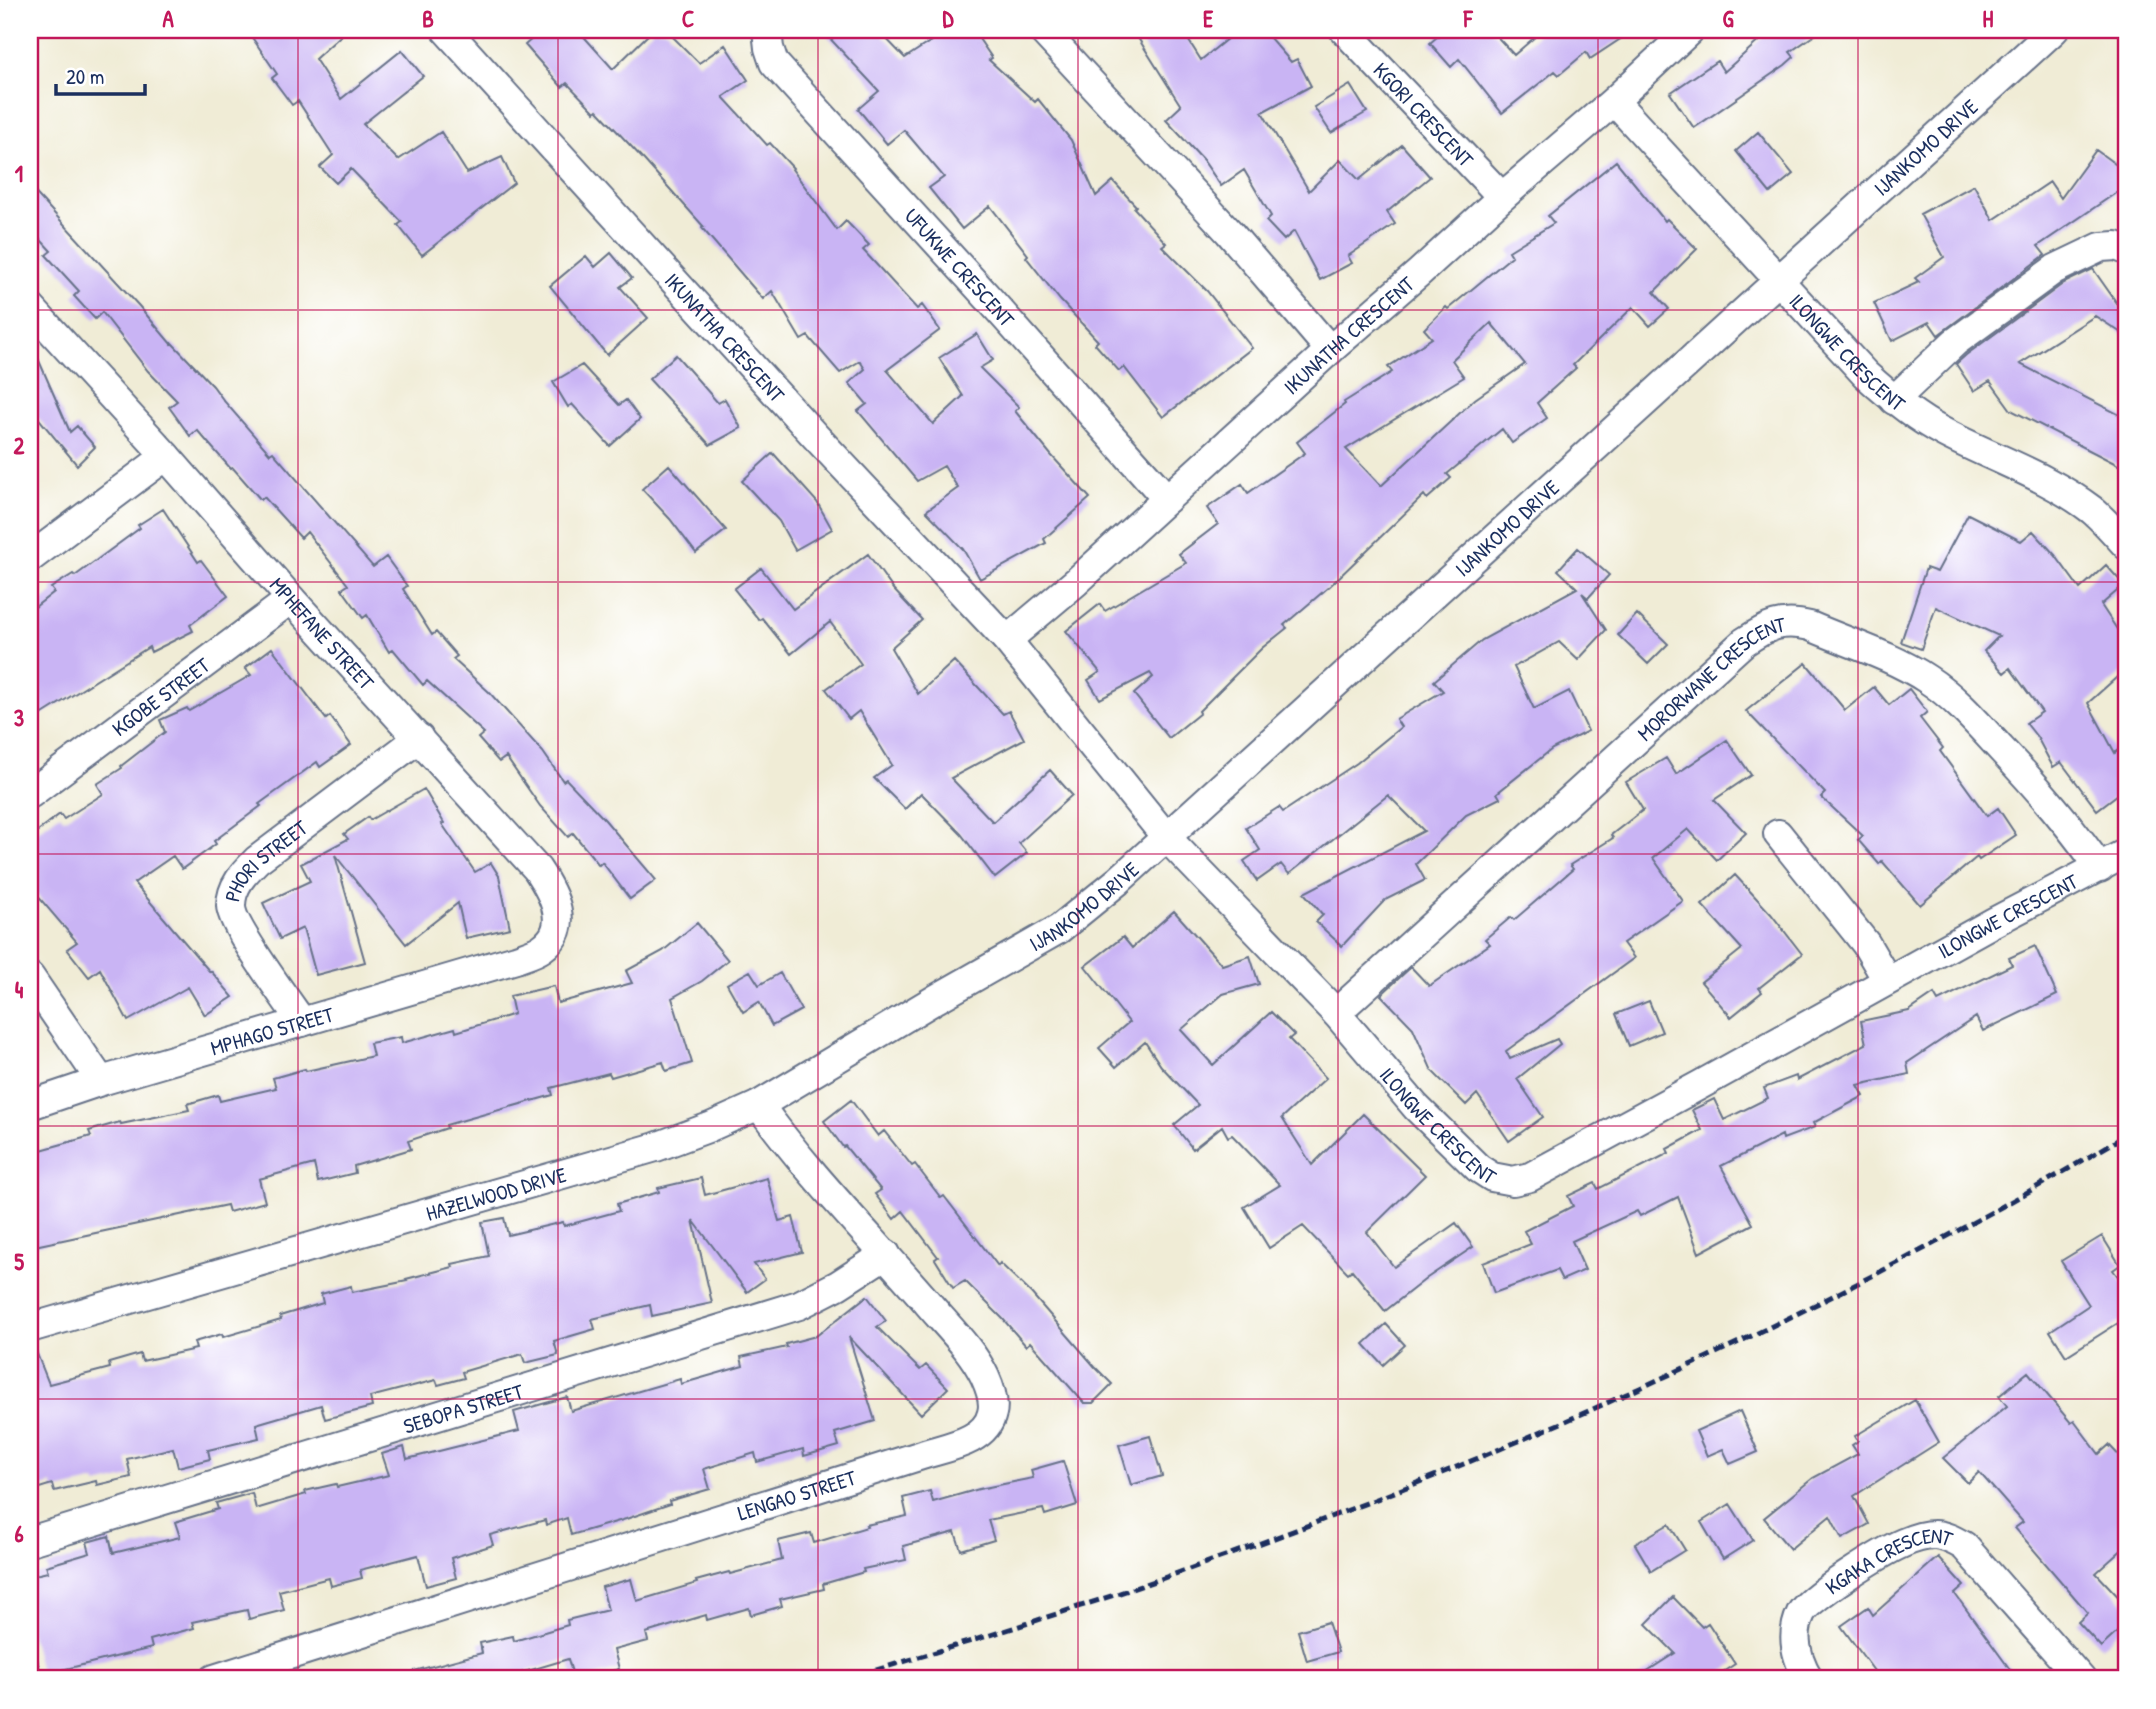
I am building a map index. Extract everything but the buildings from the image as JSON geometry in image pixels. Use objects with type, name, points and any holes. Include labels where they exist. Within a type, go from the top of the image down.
[{"type":"street","name":"IKUNATHA CRESCENT","points":[[446,30],[815,436],[1007,640],[1166,837]]},
{"type":"street","name":"UFUKWE CRESCENT","points":[[767,30],[769,48],[779,69],[1167,499]]},
{"type":"street","points":[[1042,30],[1229,232],[1330,350]]},
{"type":"street","name":"KGORI CRESCENT","points":[[1344,30],[1502,197]]},
{"type":"street","name":"IKUNATHA CRESCENT","points":[[1007,640],[1076,582],[1330,350],[1614,101],[1690,30]]},
{"type":"street","name":"IJANKOMO DRIVE","points":[[936,999],[1059,929],[1118,881],[2054,30]]},
{"type":"street","name":"ILONGWE CRESCENT","points":[[1614,101],[1865,374],[1894,400],[1942,432],[2034,475],[2072,497],[2092,511],[2126,545]]},
{"type":"street","points":[[1894,400],[1955,342],[2056,269],[2101,247],[2116,246],[2126,250]]},
{"type":"street","name":"MPHEFANE STREET","points":[[33,315],[166,456],[291,599],[537,869],[551,890],[558,911],[558,927],[553,939],[541,950],[516,959]]},
{"type":"street","points":[[30,558],[166,456]]},
{"type":"street","name":"KGOBE STREET","points":[[30,794],[291,599]]},
{"type":"street","name":"MORORWANE CRESCENT","points":[[1336,1013],[1744,642],[1776,624],[1794,622],[1810,626],[1908,668],[1949,695],[2040,790],[2076,833],[2100,868]]},
{"type":"street","name":"PHORI STREET","points":[[302,1022],[236,923],[231,903],[235,888],[241,875],[257,860],[419,738]]},
{"type":"street","points":[[1778,834],[1866,944],[1887,980]]},
{"type":"street","name":"ILONGWE CRESCENT","points":[[1166,837],[1336,1013],[1416,1107],[1478,1168],[1492,1177],[1513,1181],[1530,1177],[1887,980],[2126,853]]},
{"type":"street","name":"MPHAGO STREET","points":[[30,1105],[101,1081],[516,959]]},
{"type":"street","points":[[30,977],[101,1081]]},
{"type":"street","name":"HAZELWOOD DRIVE","points":[[30,1328],[656,1147],[758,1105],[936,999]]},
{"type":"street","name":"LENGAO STREET","points":[[214,1679],[922,1455],[982,1432],[993,1412],[992,1395],[973,1356],[886,1254],[794,1154],[758,1105]]},
{"type":"street","name":"SEBOPA STREET","points":[[30,1541],[799,1306],[886,1254]]},
{"type":"street","name":"KGAKA CRESCENT","points":[[1809,1679],[1797,1655],[1795,1633],[1802,1611],[1817,1595],[1900,1544],[1935,1535],[1950,1538],[1964,1546],[2081,1679]]},
{"type":"railway","points":[[846,1679],[1017,1627],[1186,1570],[1308,1526],[1548,1428],[1667,1376],[1784,1320],[2014,1200],[2126,1135]]}]
